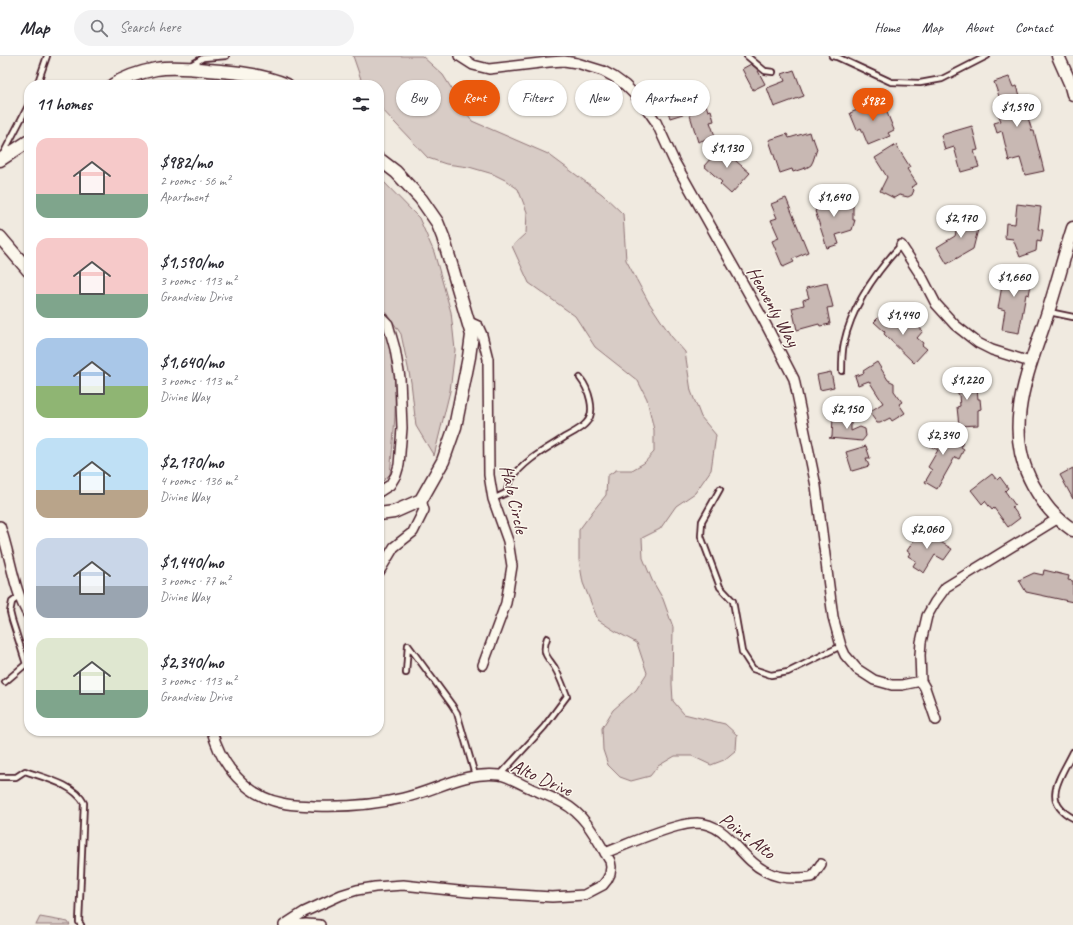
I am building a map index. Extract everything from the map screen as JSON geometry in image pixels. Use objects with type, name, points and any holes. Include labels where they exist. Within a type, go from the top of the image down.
[{"type":"street","name":"Heavenly Way","points":[[459,56],[473,64],[489,69],[564,61],[590,66],[608,74],[625,85],[650,111],[677,168],[763,319],[794,379],[816,486],[833,617],[845,655],[854,666],[874,680],[897,685],[912,684],[921,681]]},
{"type":"street","points":[[1058,56],[1070,83],[1073,94]]},
{"type":"street","points":[[120,80],[157,69],[186,68],[250,74],[274,80]]},
{"type":"street","points":[[0,160],[24,144]]},
{"type":"street","points":[[384,163],[396,172],[421,199],[437,222],[444,238],[472,335],[470,357],[455,427],[443,461],[421,500],[394,512],[384,513]]},
{"type":"street","points":[[1073,228],[1048,312],[1030,362],[1019,415],[1020,443],[1023,461],[1029,477],[1044,503],[1057,519],[1073,530]]},
{"type":"street","points":[[0,237],[24,265]]},
{"type":"street","points":[[902,245],[922,277],[936,304],[955,324],[978,343],[992,350],[1030,362]]},
{"type":"street","points":[[384,320],[388,324],[396,349],[400,378],[402,428],[399,465],[396,475],[390,485],[384,489]]},
{"type":"street","name":"Halo Circle","points":[[467,321],[478,326],[482,335],[488,359],[489,475],[493,499],[508,541],[512,566],[506,603],[483,665]]},
{"type":"street","points":[[384,564],[394,547],[413,532],[424,510],[421,500]]},
{"type":"street","points":[[936,720],[925,688],[921,681],[920,655],[925,623],[935,602],[946,587],[1057,519]]},
{"type":"street","points":[[0,526],[20,596],[24,605]]},
{"type":"street","name":"Alto Drive","points":[[214,736],[224,761],[238,778],[259,794],[283,804],[332,807],[368,804],[403,798],[475,775],[500,775],[564,803],[577,813],[587,823],[610,861],[610,874],[607,880],[603,885],[584,894],[552,897],[468,892],[403,885],[357,890],[341,895],[304,912],[284,925]]},
{"type":"street","name":"Point Alto","points":[[605,853],[671,828],[696,823],[712,825],[726,834],[752,861],[765,871],[787,878],[800,879],[812,877],[821,864]]},
{"type":"street","points":[[294,925],[320,925]]},
{"type":"lane","points":[[39,80],[47,56]]},
{"type":"lane","points":[[186,68],[203,58],[226,56]]},
{"type":"lane","points":[[747,56],[765,71],[773,72]]},
{"type":"lane","points":[[832,56],[838,57],[891,82],[920,84],[942,79],[987,56]]},
{"type":"lane","points":[[0,160],[24,114]]},
{"type":"lane","points":[[842,371],[844,344],[850,321],[870,283],[886,262],[902,245]]},
{"type":"lane","points":[[1048,312],[1073,317]]},
{"type":"lane","points":[[493,499],[506,493],[509,483],[519,470],[540,453],[587,423],[591,411],[591,401],[589,391],[580,378]]},
{"type":"lane","points":[[720,489],[702,521],[701,536],[720,587],[733,601],[742,652],[753,669],[771,675],[788,672],[841,646]]},
{"type":"lane","points":[[20,596],[12,602],[10,612],[24,658]]},
{"type":"lane","points":[[500,775],[544,727],[567,696],[557,670],[547,658],[544,646],[547,638]]},
{"type":"lane","points":[[406,673],[408,645],[457,713],[475,775]]},
{"type":"lane","points":[[5,682],[24,666]]},
{"type":"lane","points":[[1073,752],[1057,784],[1055,793],[1057,806],[1060,810],[1073,818]]},
{"type":"lane","points":[[0,777],[16,777],[25,771],[64,786],[80,796],[84,803],[79,922],[81,925]]},
{"type":"shaded area","points":[[353,56],[422,56],[443,75],[449,85],[449,116],[469,116],[472,121],[548,154],[602,194],[623,214],[626,260],[648,301],[671,336],[685,352],[691,391],[701,417],[716,435],[711,470],[695,493],[676,506],[660,529],[642,538],[643,558],[652,580],[663,599],[673,627],[673,701],[684,714],[725,724],[737,735],[736,750],[724,760],[711,765],[692,756],[675,756],[658,766],[650,776],[631,781],[620,777],[608,765],[603,750],[602,728],[613,710],[636,690],[647,673],[637,643],[598,620],[583,583],[579,560],[579,530],[606,495],[607,476],[616,470],[632,470],[644,463],[654,452],[654,430],[647,399],[638,381],[595,347],[575,316],[529,283],[512,246],[526,233],[527,212],[518,189],[493,174],[469,167],[446,164],[428,158],[384,111],[384,80],[361,80]]},
{"type":"shaded area","points":[[384,182],[419,218],[434,252],[451,312],[455,350],[450,391],[434,456],[416,426],[411,382],[401,334],[384,308]]},
{"type":"shaded area","points":[[384,329],[392,360],[395,393],[390,474],[384,480]]},
{"type":"shaded area","points":[[40,917],[68,922],[70,925],[36,925]]},
{"type":"building","points":[[751,64],[757,69],[765,84],[753,90],[742,69]]},
{"type":"building","points":[[794,70],[804,96],[774,107],[767,88],[785,81],[782,74]]},
{"type":"building","points":[[1009,77],[1013,87],[1017,86],[1023,105],[1026,104],[1029,114],[1027,114],[1032,131],[1034,131],[1044,171],[1025,175],[1020,158],[1009,161],[1002,131],[997,133],[994,123],[1001,121],[998,114],[1002,112],[999,103],[1001,102],[994,82]]},
{"type":"building","points":[[882,100],[894,130],[888,133],[890,136],[868,145],[861,128],[857,130],[850,113]]},
{"type":"building","points":[[711,110],[714,121],[710,122],[715,136],[698,142],[690,116],[710,116]]},
{"type":"building","points":[[972,126],[978,150],[974,151],[979,167],[961,172],[954,147],[945,150],[941,135]]},
{"type":"building","points":[[809,132],[817,149],[811,165],[793,172],[792,169],[780,173],[769,140],[787,134],[789,138]]},
{"type":"building","points":[[725,142],[733,149],[729,155],[750,173],[731,194],[720,184],[722,182],[704,166]]},
{"type":"building","points":[[896,145],[910,167],[907,169],[917,184],[911,187],[914,190],[912,195],[908,197],[899,195],[894,198],[880,191],[887,177],[875,158]]},
{"type":"building","points":[[824,192],[828,204],[851,197],[853,204],[853,220],[855,220],[852,230],[836,235],[839,244],[827,248],[811,197]]},
{"type":"building","points":[[786,198],[808,252],[792,259],[794,262],[783,267],[772,241],[779,238],[771,220],[777,218],[771,204]]},
{"type":"building","points":[[1017,204],[1041,207],[1038,229],[1043,230],[1041,242],[1037,241],[1036,251],[1020,257],[1013,239],[1005,238],[1006,223],[1015,224]]},
{"type":"building","points":[[961,213],[981,218],[973,249],[947,264],[937,247],[955,236]]},
{"type":"building","points":[[1005,269],[1033,274],[1029,295],[1026,294],[1019,333],[1002,330],[1005,310],[998,308]]},
{"type":"building","points":[[827,283],[833,307],[827,308],[830,324],[820,326],[819,324],[797,330],[792,308],[804,305],[803,300],[809,298],[806,288]]},
{"type":"building","points":[[884,312],[895,322],[898,318],[906,326],[911,321],[923,331],[917,338],[927,349],[914,363],[884,334],[885,332],[874,322]]},
{"type":"building","points":[[877,362],[888,380],[894,383],[894,391],[902,402],[899,404],[905,413],[892,421],[890,418],[880,423],[877,423],[869,412],[883,403],[869,381],[858,385],[855,376],[864,373],[863,371]]},
{"type":"building","points":[[831,372],[834,387],[820,390],[817,375]]},
{"type":"building","points":[[964,374],[968,376],[975,388],[977,388],[981,409],[978,410],[978,425],[959,426],[957,407],[960,406],[959,395],[951,382]]},
{"type":"building","points":[[833,417],[851,419],[851,431],[860,427],[865,429],[866,436],[862,441],[829,438],[832,437]]},
{"type":"building","points":[[937,428],[963,442],[961,447],[964,449],[959,459],[955,457],[937,489],[925,482],[932,470],[928,467],[938,450],[928,445]]},
{"type":"building","points":[[866,446],[870,458],[866,458],[869,466],[852,471],[846,452]]},
{"type":"building","points":[[1073,468],[1073,499],[1060,475]]},
{"type":"building","points":[[992,474],[997,480],[1000,477],[1008,488],[1005,491],[1015,505],[1012,507],[1020,518],[1008,527],[994,508],[992,510],[985,501],[982,504],[971,490]]},
{"type":"building","points":[[923,528],[941,538],[939,541],[952,549],[944,560],[935,555],[924,573],[913,566],[916,561],[908,556],[910,553],[907,551]]},
{"type":"building","points":[[1044,570],[1069,576],[1068,580],[1073,581],[1073,602],[1026,592],[1019,580],[1034,573],[1043,575]]}]
